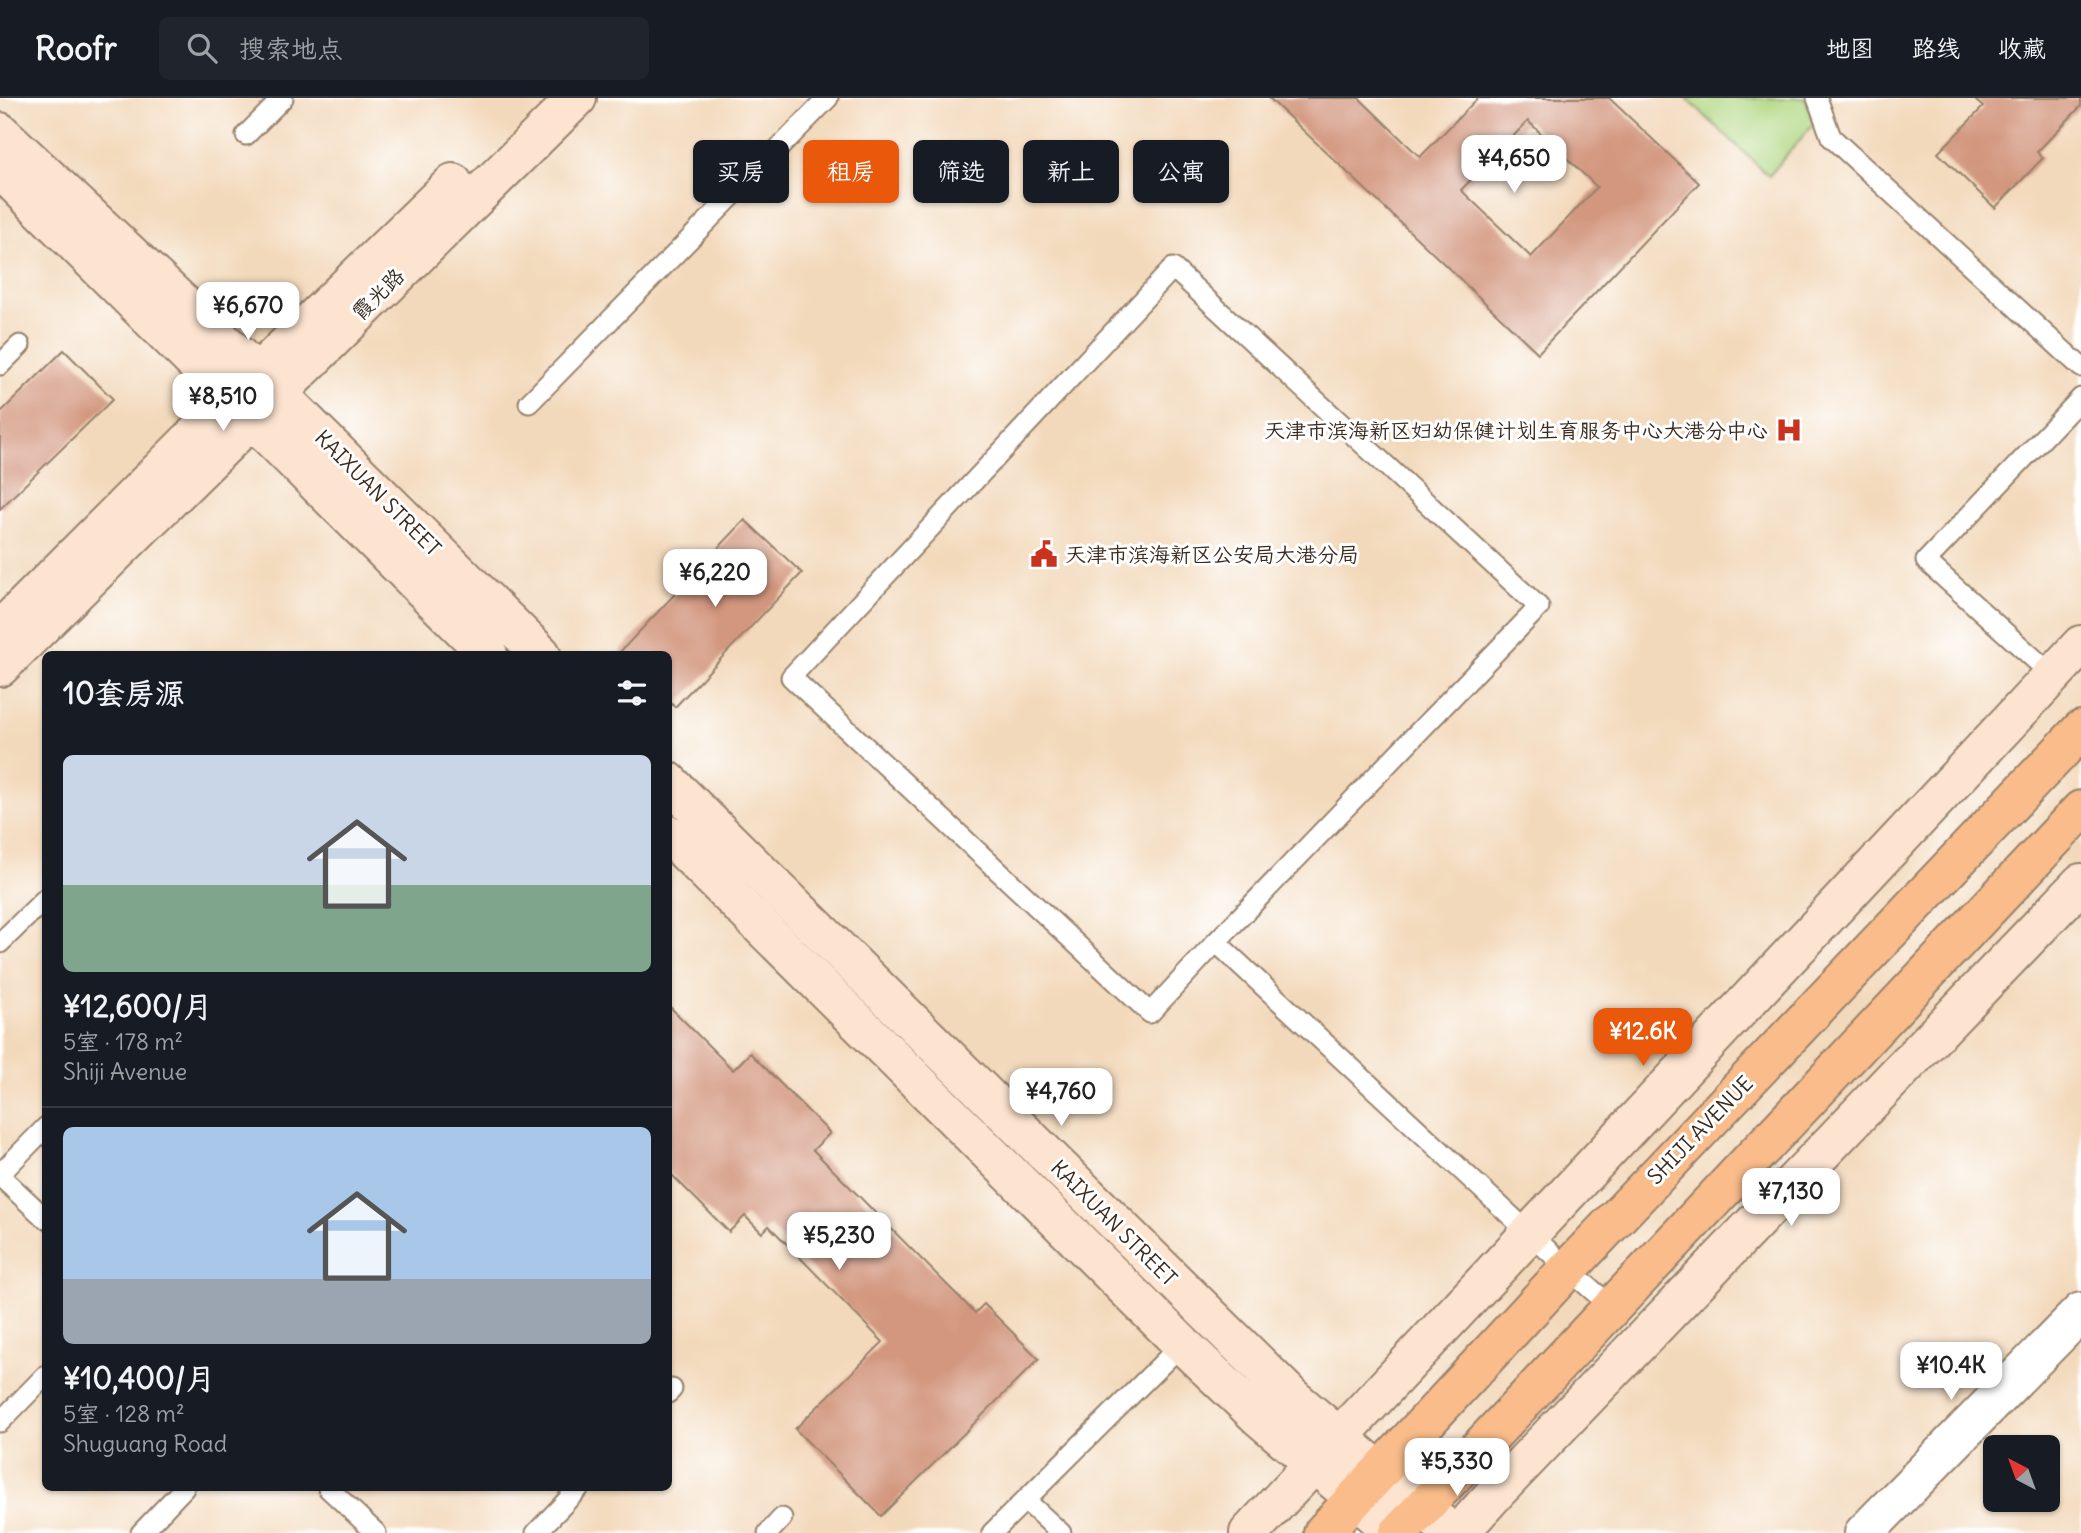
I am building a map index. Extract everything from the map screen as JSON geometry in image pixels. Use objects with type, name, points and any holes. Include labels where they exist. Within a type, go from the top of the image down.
[{"type":"main road","name":"SHIJI AVENUE","points":[[1323,1533],[1568,1269],[2081,730]]},
{"type":"main road","points":[[1406,1525],[2081,810]]},
{"type":"street","name":"霞光路","points":[[0,667],[540,98]]},
{"type":"street","name":"霞光路","points":[[0,630],[577,98]]},
{"type":"street","name":"KAIXUAN STREET","points":[[0,132],[255,397],[485,651]]},
{"type":"street","name":"KAIXUAN STREET","points":[[0,169],[538,651]]},
{"type":"street","points":[[1249,1533],[2081,645]]},
{"type":"street","name":"KAIXUAN STREET","points":[[672,785],[1293,1398],[1355,1499],[1406,1525],[1452,1533]]},
{"type":"street","name":"KAIXUAN STREET","points":[[672,838],[1260,1418],[1326,1451],[1381,1471],[1406,1525]]},
{"type":"street","points":[[1460,1533],[1517,1470],[2081,883]]},
{"type":"street","points":[[1864,1533],[2081,1312]]},
{"type":"lane","points":[[246,135],[283,98]]},
{"type":"lane","points":[[529,402],[828,98]]},
{"type":"lane","points":[[1817,98],[1831,137],[2081,367]]},
{"type":"lane","points":[[1173,268],[1539,607],[1216,942],[1150,1013],[791,677],[1173,268]]},
{"type":"lane","points":[[0,365],[20,345]]},
{"type":"lane","points":[[2052,675],[1926,561],[2081,398]]},
{"type":"lane","points":[[0,943],[42,902]]},
{"type":"lane","points":[[1216,942],[1613,1308]]},
{"type":"lane","points":[[42,1132],[3,1184],[42,1216]]},
{"type":"lane","points":[[992,1533],[1182,1344]]},
{"type":"lane","points":[[0,1422],[42,1379]]},
{"type":"lane","points":[[141,1533],[181,1491]]},
{"type":"lane","points":[[331,1491],[368,1531]]},
{"type":"lane","points":[[536,1533],[576,1491]]},
{"type":"lane","points":[[1025,1500],[1061,1533]]},
{"type":"lane","points":[[768,1533],[782,1518]]},
{"type":"green space","points":[[1686,98],[1805,98],[1814,123],[1769,176]]},
{"type":"building","points":[[1269,98],[1359,98],[1420,157],[1478,98],[1609,98],[1699,183],[1538,353]],"holes":[[[1528,121],[1597,187],[1531,257],[1461,190]]]},
{"type":"building","points":[[1979,98],[2081,98],[2081,106],[2037,152],[2043,158],[1995,208],[1938,153],[1983,107],[1976,101]]},
{"type":"building","points":[[64,350],[113,399],[0,509],[0,413]]},
{"type":"building","points":[[745,520],[802,573],[675,707],[672,704],[672,651],[621,651]]},
{"type":"building","points":[[672,1009],[733,1070],[750,1053],[830,1133],[813,1150],[975,1313],[984,1304],[1039,1359],[881,1516],[795,1429],[883,1342],[769,1226],[762,1233],[745,1216],[729,1232],[672,1175]]},
{"type":"place","name":"天津市滨海新区妇幼保健计划生育服务中心大港分中心","points":[[1789,430]]},
{"type":"place","name":"天津市滨海新区公安局大港分局","points":[[1044,554]]}]
